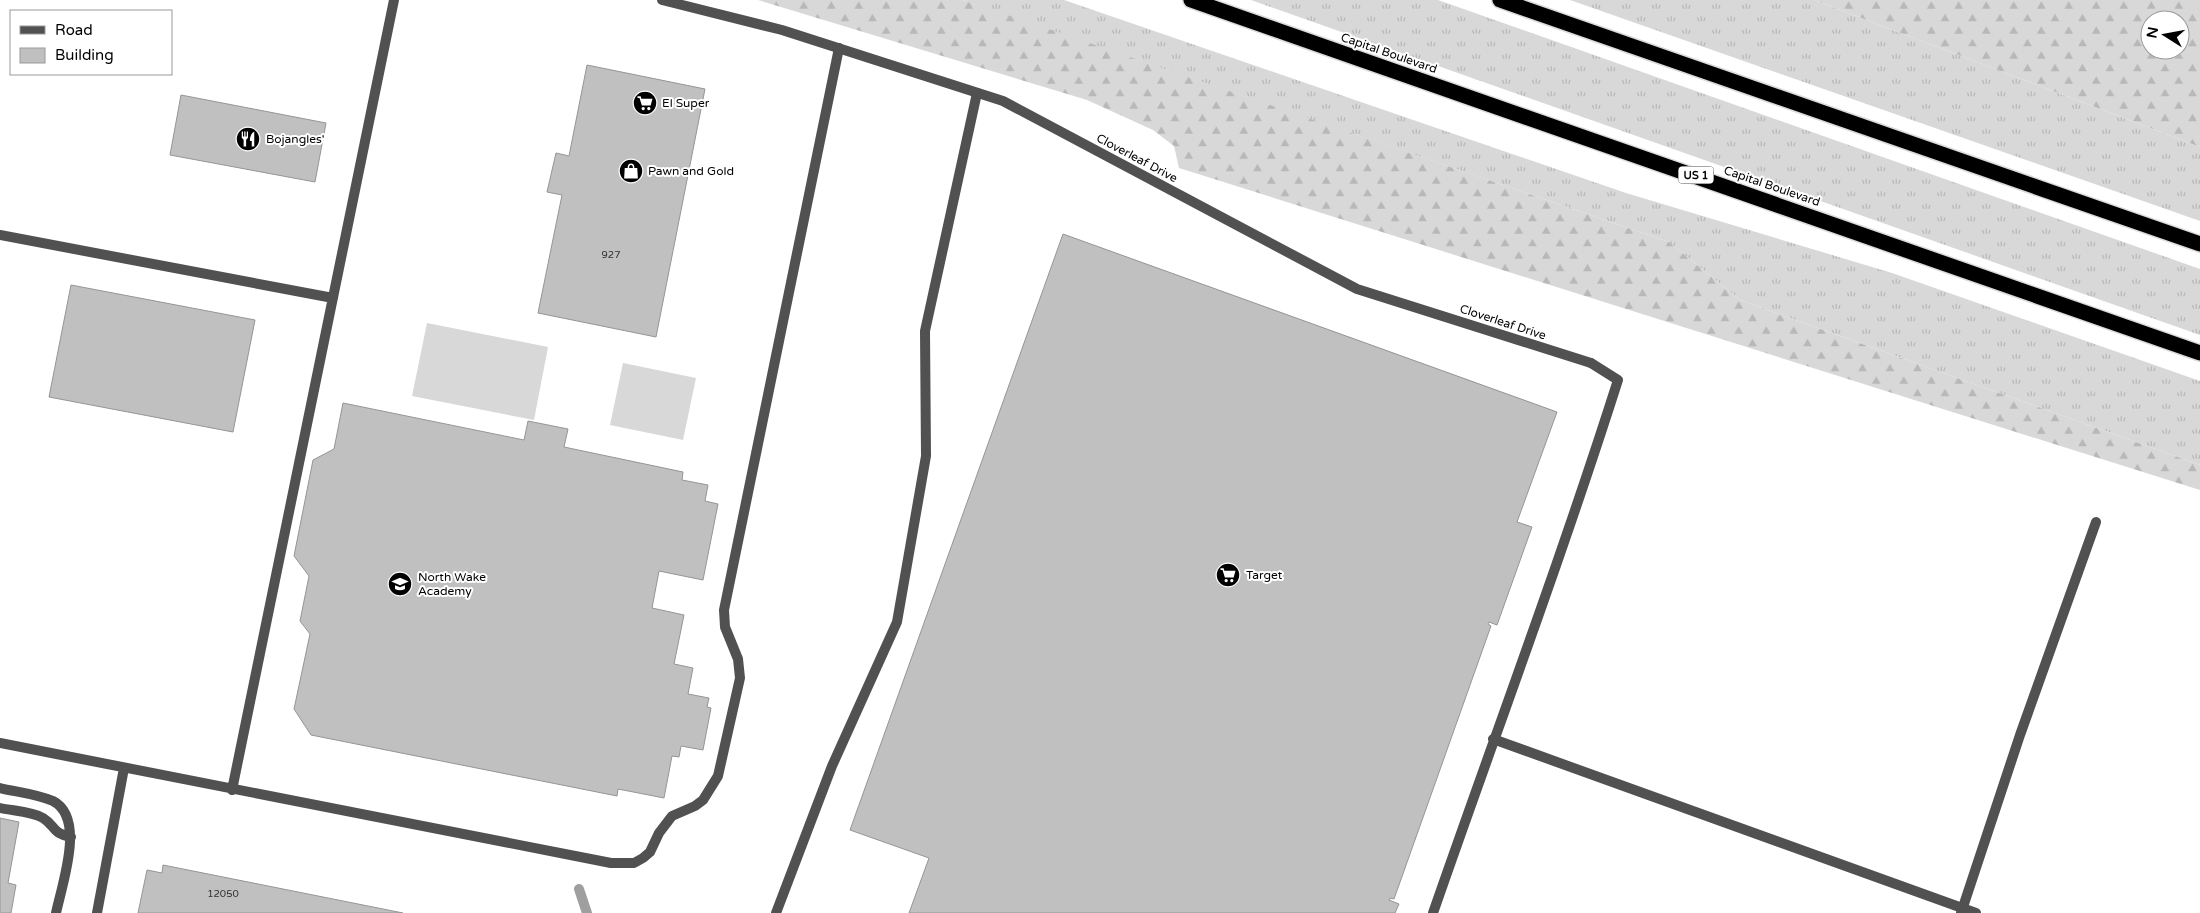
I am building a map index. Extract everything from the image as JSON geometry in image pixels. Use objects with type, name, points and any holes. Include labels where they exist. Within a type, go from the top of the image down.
[{"type":"highway","name":"Capital Boulevard","points":[[1191,0],[2200,353]]},
{"type":"highway","points":[[1500,0],[2200,244]]},
{"type":"street","points":[[232,790],[394,0]]},
{"type":"street","name":"Cloverleaf Drive","points":[[662,0],[782,30],[1003,101],[1357,289],[1591,363],[1618,380],[1524,658],[1493,739]]},
{"type":"street","points":[[0,743],[232,790],[623,864],[634,863],[643,858],[650,852],[659,833],[672,816],[695,806],[703,800],[714,784],[721,766],[740,678],[738,659],[726,627],[724,610],[838,48]]},
{"type":"street","points":[[776,913],[832,766],[897,622],[926,456],[925,331],[977,93]]},
{"type":"street","points":[[0,235],[333,298]]},
{"type":"street","points":[[1962,911],[2020,735],[2096,522]]},
{"type":"street","points":[[1433,913],[1493,739],[1962,911],[1976,913]]},
{"type":"street","points":[[97,913],[124,768]]},
{"type":"street","points":[[0,788],[53,802],[64,810],[70,822],[71,837],[56,913]]},
{"type":"street","points":[[0,808],[38,816],[48,822],[56,832],[71,837]]},
{"type":"green space","points":[[758,0],[962,0],[1005,14],[1669,242],[1740,300],[2200,465],[2200,490],[1179,168],[1174,146],[1153,130],[1087,100]]},
{"type":"green space","points":[[962,0],[1064,0],[1626,193],[1892,273],[2200,381],[2200,465],[1740,300],[1669,242]]},
{"type":"green space","points":[[1251,0],[1438,0],[2200,269],[2200,335]]},
{"type":"green space","points":[[1570,0],[1814,0],[2200,147],[2200,221]]},
{"type":"green space","points":[[1814,0],[2200,0],[2200,147]]},
{"type":"green space","points":[[427,323],[548,347],[534,420],[412,396]]},
{"type":"green space","points":[[623,363],[696,378],[683,440],[610,425]]},
{"type":"building","points":[[587,65],[705,89],[656,337],[538,313],[562,195],[547,192],[556,153],[569,156]]},
{"type":"building","name":"Bojangles'","points":[[181,95],[326,123],[315,182],[170,155]]},
{"type":"building","name":"Target","points":[[1063,234],[1557,412],[1517,522],[1532,527],[1497,625],[1489,622],[1488,624],[1491,626],[1394,899],[1390,898],[1389,900],[1399,904],[1395,913],[909,913],[929,858],[850,830]]},
{"type":"building","points":[[71,285],[255,320],[233,432],[49,397]]},
{"type":"building","points":[[343,403],[524,440],[528,421],[568,429],[564,447],[683,472],[682,480],[708,485],[705,501],[718,504],[703,580],[659,571],[652,608],[684,615],[674,664],[693,668],[688,694],[709,698],[707,707],[711,708],[703,750],[681,746],[679,757],[672,756],[664,798],[618,789],[617,796],[311,735],[294,709],[310,634],[300,621],[309,576],[294,556],[313,460],[334,449]]},
{"type":"building","points":[[0,818],[19,822],[8,883],[16,885],[11,913],[0,913]]},
{"type":"building","points":[[163,865],[403,913],[138,913],[147,870],[162,873]]},
{"type":"waterway","points":[[579,889],[587,913]]},
{"type":"place","name":"El Super","points":[[645,103]]},
{"type":"place","name":"Bojangles'","points":[[248,139]]},
{"type":"place","name":"Pawn and Gold","points":[[631,171]]},
{"type":"place","name":"Target","points":[[1228,575]]},
{"type":"place","name":"North Wake Academy","points":[[400,584]]}]
